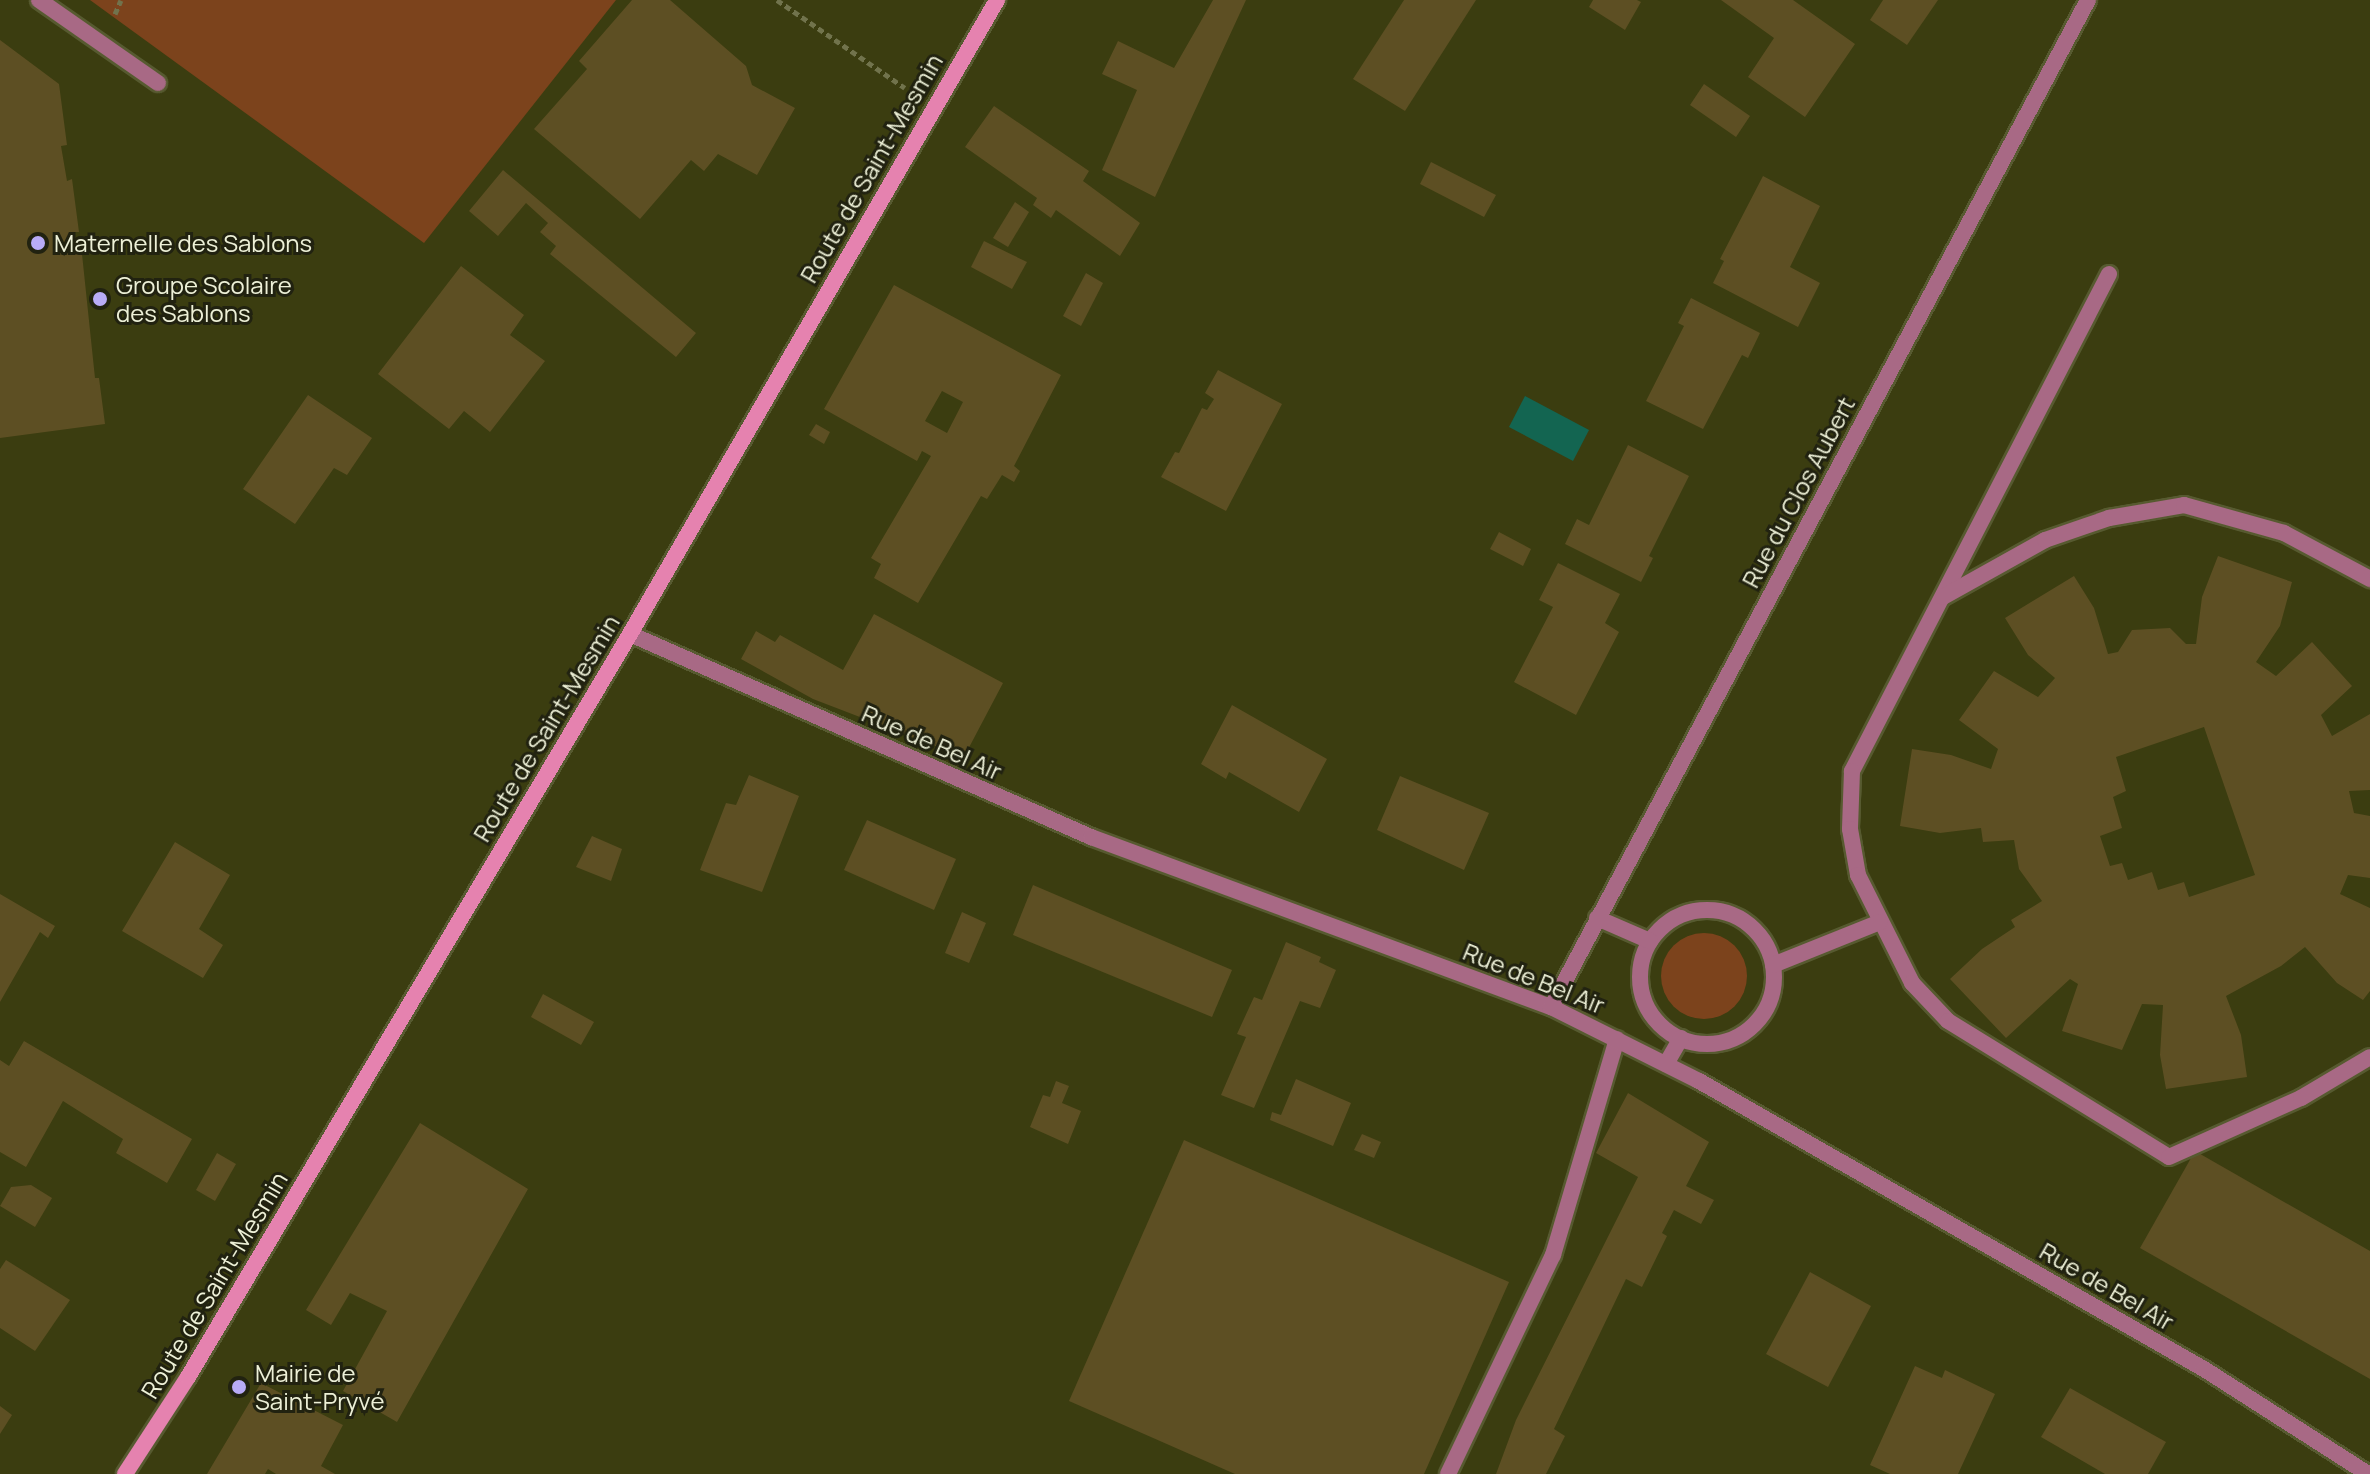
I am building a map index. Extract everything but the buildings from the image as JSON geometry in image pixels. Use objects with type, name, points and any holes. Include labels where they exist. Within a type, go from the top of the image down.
[{"type":"main road","name":"Route de Saint-Mesmin","points":[[125,1474],[188,1377],[630,634],[997,0]]},
{"type":"street","points":[[39,0],[158,83]]},
{"type":"street","name":"Rue du Clos Aubert","points":[[1551,1007],[2088,0]]},
{"type":"street","points":[[2109,274],[1852,771],[1850,829],[1858,875],[1912,983],[1948,1021],[2169,1157],[2301,1098],[2370,1057]]},
{"type":"street","points":[[1942,597],[2045,540],[2109,518],[2184,505],[2284,533],[2370,579]]},
{"type":"street","name":"Rue de Bel Air","points":[[630,634],[1091,837],[1551,1007],[1666,1064],[2204,1369],[2368,1474]]},
{"type":"street","points":[[1702,909],[1725,913],[1744,921],[1760,937],[1773,965],[1772,990],[1764,1012],[1746,1031],[1725,1042],[1697,1043],[1681,1038],[1653,1019],[1640,988],[1640,965],[1650,941],[1665,924],[1702,909]]},
{"type":"street","points":[[1597,918],[1650,941]]},
{"type":"street","points":[[1773,965],[1880,922]]},
{"type":"street","points":[[1666,1064],[1681,1038]]},
{"type":"street","points":[[1448,1474],[1553,1255],[1617,1039]]},
{"type":"path","points":[[777,0],[909,91]]},
{"type":"shaded area","points":[[90,0],[616,0],[424,243]]},
{"type":"shaded area","points":[[1704,933],[1721,936],[1735,945],[1744,959],[1747,976],[1744,993],[1735,1007],[1721,1016],[1704,1019],[1687,1016],[1673,1007],[1664,993],[1661,976],[1664,959],[1673,945],[1687,936]]},
{"type":"water","points":[[1525,396],[1589,430],[1573,461],[1509,427]]},
{"type":"place","name":"Maternelle des Sablons","points":[[38,243]]},
{"type":"place","name":"Groupe Scolaire des Sablons","points":[[100,299]]},
{"type":"place","name":"Mairie de Saint-Pryvé","points":[[239,1387]]}]
